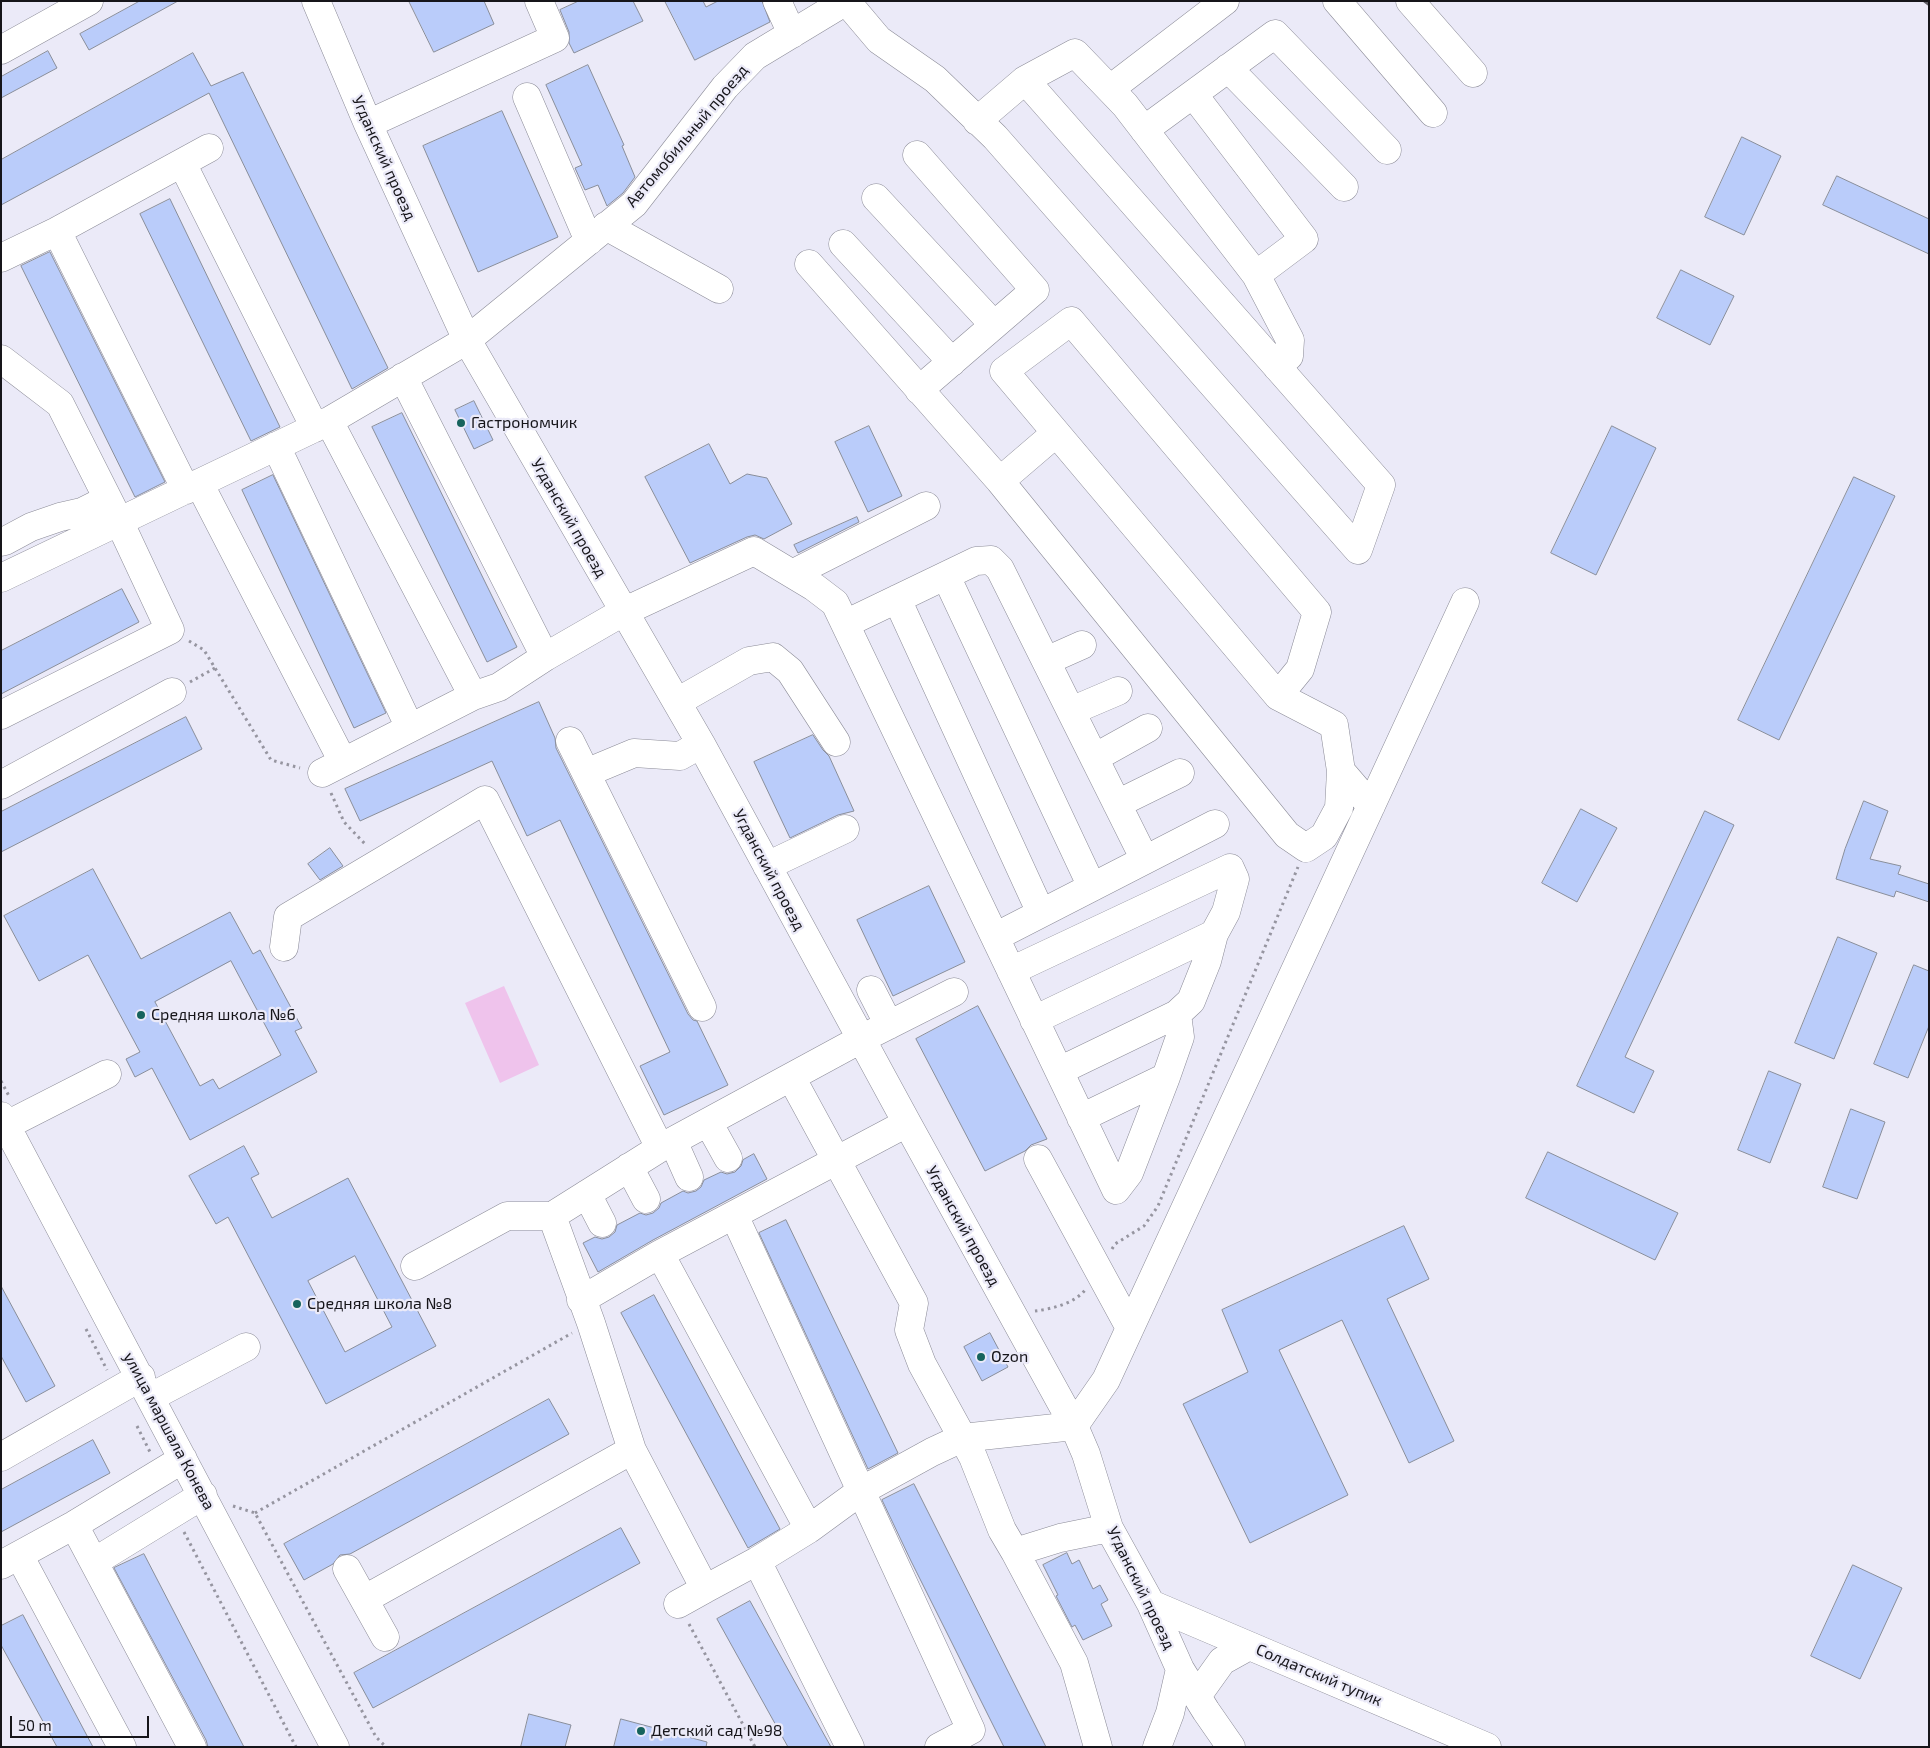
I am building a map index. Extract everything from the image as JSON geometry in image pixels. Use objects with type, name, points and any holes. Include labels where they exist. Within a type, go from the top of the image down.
[{"type":"street","points":[[1,50],[88,1]]},
{"type":"street","name":"Угданский проезд","points":[[316,1],[368,124],[467,340],[701,744],[1074,1426],[1089,1463],[1109,1528],[1151,1604],[1180,1669],[1170,1713],[1157,1747]]},
{"type":"street","points":[[368,124],[555,38],[540,1]]},
{"type":"street","points":[[777,1],[792,34]]},
{"type":"street","points":[[846,1],[879,40],[935,79],[995,138],[1358,550],[1381,486],[1025,80]]},
{"type":"street","name":"Автомобильный проезд","points":[[114,510],[193,486],[322,424],[467,340],[634,204],[725,87],[755,56],[846,1]]},
{"type":"street","points":[[1110,89],[1225,1]]},
{"type":"street","points":[[1337,1],[1433,113]]},
{"type":"street","points":[[1410,1],[1473,72]]},
{"type":"street","points":[[1144,130],[1275,34],[1387,150]]},
{"type":"street","points":[[977,121],[1025,80],[1075,52],[1110,89],[1144,130],[1256,275],[1290,340],[1289,356],[1277,367]]},
{"type":"street","points":[[1228,68],[1344,186]]},
{"type":"street","points":[[1193,94],[1304,240],[1256,275]]},
{"type":"street","points":[[527,97],[597,233],[719,289]]},
{"type":"street","points":[[1,258],[57,231],[209,148]]},
{"type":"street","points":[[917,154],[1035,290],[920,390]]},
{"type":"street","points":[[182,163],[322,424],[473,696]]},
{"type":"street","points":[[876,198],[994,325]]},
{"type":"street","points":[[57,231],[193,486],[332,768],[473,696],[499,687],[545,657],[623,612],[754,551],[814,587],[835,603],[1116,1190],[1129,1173],[1180,1037],[1177,1014]]},
{"type":"street","points":[[842,244],[952,362]]},
{"type":"street","points":[[809,264],[1000,482],[1287,835],[1306,848],[1324,836],[1339,808],[1341,771],[1334,725],[1278,696],[1004,371],[1070,321],[1317,612],[1300,669],[1278,696]]},
{"type":"street","points":[[1,359],[60,404],[114,510],[170,630],[1,715]]},
{"type":"street","points":[[403,377],[545,657]]},
{"type":"street","points":[[1000,482],[1056,433]]},
{"type":"street","points":[[276,446],[410,728]]},
{"type":"street","points":[[792,574],[926,506]]},
{"type":"street","points":[[1,542],[30,527],[60,517],[82,512],[114,510]]},
{"type":"street","points":[[1,578],[114,510]]},
{"type":"street","points":[[845,624],[976,561],[992,560],[1000,569],[1145,860]]},
{"type":"street","points":[[946,576],[1092,887]]},
{"type":"street","points":[[897,599],[1041,913]]},
{"type":"street","points":[[678,1604],[809,1530],[861,1491],[932,1452],[962,1438],[1074,1426],[1106,1380],[1465,602]]},
{"type":"street","points":[[1046,661],[1082,645]]},
{"type":"street","points":[[677,702],[749,661],[773,657],[790,670],[836,742]]},
{"type":"street","points":[[1071,711],[1118,690]]},
{"type":"street","points":[[1,785],[172,692]]},
{"type":"street","points":[[1094,758],[1148,728]]},
{"type":"street","points":[[570,741],[702,1007]]},
{"type":"street","points":[[586,773],[634,752],[680,756],[701,744]]},
{"type":"street","points":[[1341,771],[1371,806]]},
{"type":"street","points":[[1117,804],[1180,773]]},
{"type":"street","points":[[284,947],[288,918],[485,800],[666,1144],[689,1177]]},
{"type":"street","points":[[995,937],[1215,824]]},
{"type":"street","points":[[768,866],[846,829]]},
{"type":"street","points":[[1011,971],[1230,868],[1235,878],[1226,912],[1214,934],[1207,961],[1191,1001],[1177,1014],[1059,1071]]},
{"type":"street","points":[[1034,1020],[1214,934]]},
{"type":"street","points":[[871,990],[889,1025]]},
{"type":"street","points":[[415,1266],[507,1216],[552,1216],[666,1144],[861,1039],[954,992]]},
{"type":"street","points":[[3,1123],[107,1074]]},
{"type":"street","points":[[1081,1118],[1166,1076]]},
{"type":"street","points":[[791,1077],[914,1303],[908,1330],[922,1364],[973,1457],[1002,1530],[1016,1552],[1074,1663],[1098,1747]]},
{"type":"street","points":[[708,1122],[728,1158]]},
{"type":"street","name":"улица маршала Конева","points":[[3,1123],[146,1387],[335,1747]]},
{"type":"street","points":[[586,1311],[660,1254],[907,1123]]},
{"type":"street","points":[[1038,1159],[1130,1328]]},
{"type":"street","points":[[629,1168],[646,1199]]},
{"type":"street","points":[[587,1194],[602,1223]]},
{"type":"street","points":[[734,1215],[976,1738],[939,1747]]},
{"type":"street","points":[[552,1216],[632,1450],[705,1589]]},
{"type":"street","points":[[660,1254],[809,1530]]},
{"type":"street","points":[[1,1457],[146,1387],[246,1347]]},
{"type":"street","points":[[365,1599],[632,1450]]},
{"type":"street","points":[[122,1747],[10,1560],[74,1525],[183,1459]]},
{"type":"street","points":[[94,1562],[207,1504]]},
{"type":"street","points":[[74,1525],[192,1747]]},
{"type":"street","points":[[1016,1552],[1060,1538],[1109,1528]]},
{"type":"street","points":[[757,1561],[850,1747]]},
{"type":"street","points":[[348,1569],[385,1637]]},
{"type":"street","name":"Солдатский тупик","points":[[1151,1604],[1487,1747]]},
{"type":"street","points":[[1196,1696],[1222,1661],[1249,1646]]},
{"type":"street","points":[[1180,1669],[1231,1747]]},
{"type":"path","points":[[170,630],[204,650],[271,760],[332,768],[344,822],[382,861]]},
{"type":"path","points":[[172,692],[215,668]]},
{"type":"path","points":[[1012,1313],[1045,1310],[1079,1298],[1099,1271],[1115,1244],[1144,1226],[1158,1206],[1306,848]]},
{"type":"path","points":[[255,1513],[586,1311]]},
{"type":"path","points":[[296,1747],[182,1529],[207,1504],[229,1504],[255,1513],[376,1737],[386,1747]]},
{"type":"path","points":[[678,1604],[755,1747]]},
{"type":"shaded area","points":[[504,986],[539,1065],[500,1083],[465,1003]]},
{"type":"building","points":[[140,1],[178,1],[89,50],[80,34]]},
{"type":"building","points":[[409,1],[484,1],[494,24],[434,52]]},
{"type":"building","points":[[579,1],[633,1],[643,21],[574,53],[569,43],[569,32],[560,10]]},
{"type":"building","points":[[665,1],[703,1],[706,7],[718,1],[762,1],[770,22],[695,60]]},
{"type":"building","points":[[48,51],[57,68],[1,98],[1,77]]},
{"type":"building","points":[[193,53],[211,86],[243,72],[388,368],[352,389],[209,93],[1,205],[1,160]]},
{"type":"building","points":[[588,65],[624,145],[622,146],[635,177],[623,193],[607,206],[598,185],[585,190],[575,168],[582,165],[546,85]]},
{"type":"building","points":[[502,111],[558,237],[478,272],[423,146]]},
{"type":"building","points":[[1742,137],[1781,156],[1744,235],[1705,217]]},
{"type":"building","points":[[1837,176],[1929,219],[1929,254],[1823,205]]},
{"type":"building","points":[[170,199],[280,427],[251,441],[140,214]]},
{"type":"building","points":[[50,252],[165,482],[135,497],[21,266]]},
{"type":"building","points":[[1681,270],[1734,296],[1710,345],[1657,318]]},
{"type":"building","points":[[474,401],[493,440],[474,449],[455,410]]},
{"type":"building","points":[[402,413],[517,647],[487,662],[372,427]]},
{"type":"building","points":[[869,426],[902,496],[868,512],[835,442]]},
{"type":"building","points":[[1612,426],[1656,448],[1596,575],[1551,553]]},
{"type":"building","points":[[709,444],[730,484],[747,474],[767,478],[792,524],[764,539],[755,535],[747,537],[690,563],[645,477]]},
{"type":"building","points":[[273,475],[386,713],[354,728],[242,490]]},
{"type":"building","points":[[1854,477],[1895,496],[1779,740],[1738,720]]},
{"type":"building","points":[[857,517],[859,522],[798,553],[794,545]]},
{"type":"building","points":[[122,589],[139,622],[1,694],[1,651]]},
{"type":"building","points":[[539,702],[555,738],[556,748],[688,1014],[693,1020],[697,1021],[728,1085],[664,1115],[640,1066],[670,1052],[560,820],[527,836],[492,761],[360,821],[345,789]]},
{"type":"building","points":[[186,717],[202,749],[1,852],[1,812]]},
{"type":"building","points":[[813,735],[829,756],[854,811],[838,815],[790,838],[754,762]]},
{"type":"building","points":[[1864,801],[1888,811],[1870,859],[1901,866],[1898,874],[1929,884],[1929,902],[1896,891],[1894,897],[1836,879],[1845,849]]},
{"type":"building","points":[[1581,809],[1617,828],[1577,902],[1542,883]]},
{"type":"building","points":[[1705,811],[1734,825],[1625,1057],[1654,1071],[1634,1113],[1577,1086]]},
{"type":"building","points":[[330,848],[343,866],[320,880],[308,864]]},
{"type":"building","name":"Средняя школа №6","points":[[93,869],[141,959],[230,912],[253,954],[260,950],[302,1028],[295,1031],[317,1072],[190,1140],[152,1068],[135,1077],[126,1059],[140,1052],[88,955],[39,981],[4,916]],"holes":[[[231,961],[281,1055],[219,1089],[213,1079],[200,1086],[155,1002]]]},
{"type":"building","points":[[929,886],[965,962],[893,996],[857,920]]},
{"type":"building","points":[[1838,937],[1877,953],[1834,1059],[1795,1043]]},
{"type":"building","points":[[1914,965],[1929,971],[1929,1026],[1908,1078],[1874,1064]]},
{"type":"building","points":[[978,1006],[1047,1139],[1031,1145],[1025,1151],[985,1171],[916,1039]]},
{"type":"building","points":[[1769,1071],[1801,1084],[1770,1163],[1738,1150]]},
{"type":"building","points":[[1851,1109],[1885,1122],[1857,1199],[1823,1187]]},
{"type":"building","name":"Средняя школа №8","points":[[244,1146],[259,1174],[251,1178],[272,1218],[348,1178],[436,1346],[326,1404],[228,1217],[216,1224],[189,1176]],"holes":[[[355,1256],[392,1327],[345,1352],[308,1281]]]},
{"type":"building","points":[[1548,1152],[1678,1213],[1655,1260],[1526,1198]]},
{"type":"building","points":[[754,1154],[767,1179],[653,1240],[598,1272],[583,1243],[595,1237],[602,1239],[609,1237],[615,1232],[617,1225],[640,1213],[646,1215],[653,1213],[659,1208],[661,1203],[683,1191],[688,1193],[696,1191],[701,1187],[704,1180],[721,1172],[727,1174],[735,1172],[741,1166],[743,1160]]},
{"type":"building","points":[[786,1220],[898,1453],[868,1469],[759,1233]]},
{"type":"building","points":[[1404,1226],[1429,1279],[1387,1299],[1454,1441],[1409,1463],[1342,1320],[1279,1350],[1348,1495],[1250,1543],[1183,1404],[1248,1372],[1222,1310]]},
{"type":"building","points":[[1,1286],[55,1386],[26,1402],[1,1356]]},
{"type":"building","points":[[654,1295],[780,1529],[748,1548],[621,1313]]},
{"type":"building","points":[[990,1333],[1008,1367],[982,1381],[964,1347]]},
{"type":"building","points":[[549,1399],[569,1434],[350,1554],[340,1555],[333,1564],[304,1580],[284,1544]]},
{"type":"building","points":[[93,1440],[110,1473],[1,1532],[1,1490]]},
{"type":"building","points":[[914,1484],[1046,1747],[1004,1747],[882,1500]]},
{"type":"building","points":[[621,1528],[640,1563],[373,1708],[354,1673]]},
{"type":"building","points":[[1067,1553],[1072,1564],[1079,1560],[1093,1589],[1100,1585],[1108,1600],[1101,1604],[1112,1626],[1083,1640],[1075,1625],[1072,1627],[1043,1565]]},
{"type":"building","points":[[144,1554],[244,1747],[208,1747],[114,1568]]},
{"type":"building","points":[[1853,1565],[1902,1588],[1860,1679],[1811,1656]]},
{"type":"building","points":[[750,1601],[831,1747],[788,1747],[717,1619]]},
{"type":"building","points":[[23,1615],[93,1747],[57,1747],[1,1645],[1,1626]]},
{"type":"building","name":"Детский сад №98","points":[[529,1714],[571,1725],[565,1747],[521,1747]]},
{"type":"building","name":"Детский сад №98","points":[[621,1719],[707,1742],[706,1747],[614,1747]]},
{"type":"railway","points":[[1925,1],[1929,4]]},
{"type":"place","name":"Гастрономчик","points":[[461,423]]},
{"type":"place","name":"Средняя школа №6","points":[[141,1015]]},
{"type":"place","name":"Средняя школа №8","points":[[297,1304]]},
{"type":"place","name":"Ozon","points":[[981,1357]]},
{"type":"place","name":"Детский сад №98","points":[[641,1731]]}]
